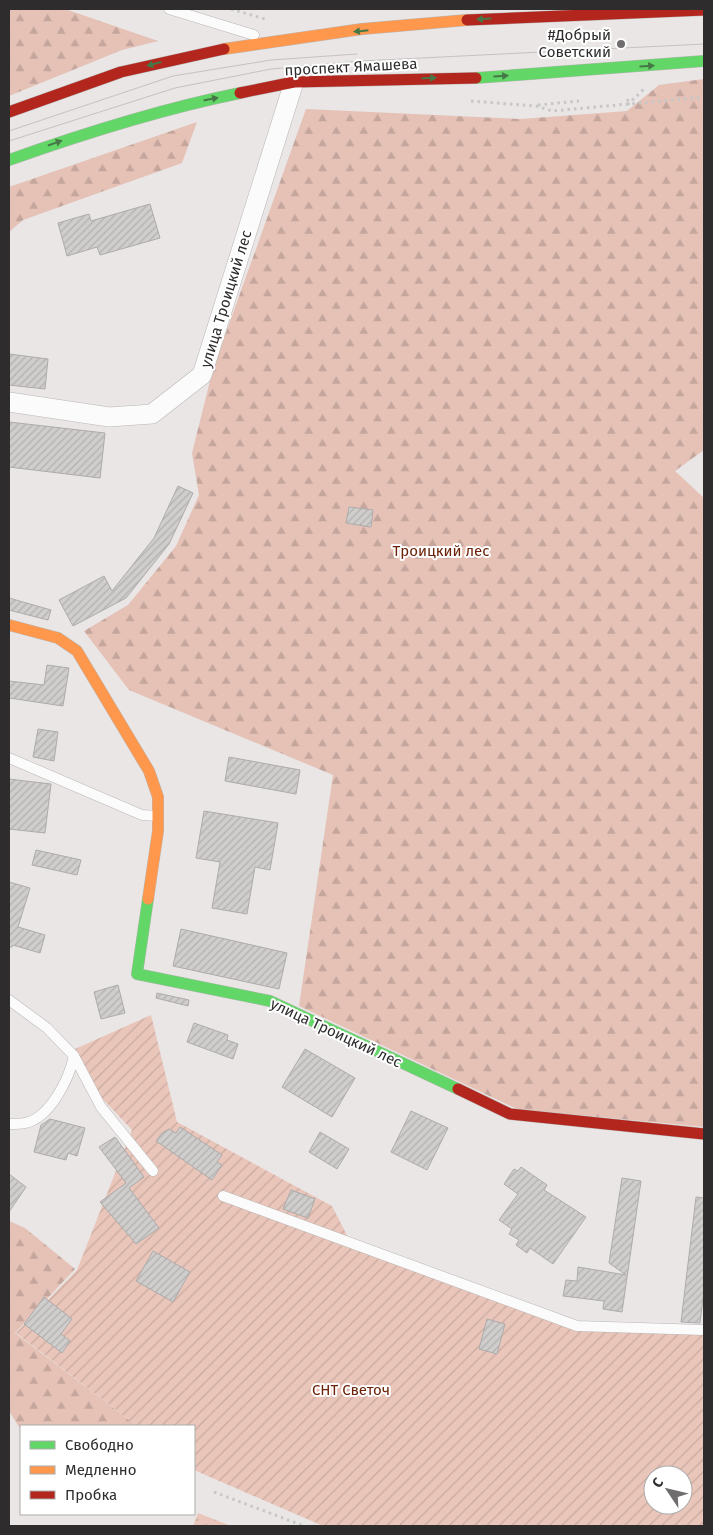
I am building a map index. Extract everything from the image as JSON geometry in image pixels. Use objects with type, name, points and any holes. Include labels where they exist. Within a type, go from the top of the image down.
[{"type":"main road","points":[[9,112],[78,86],[158,63],[270,40],[474,20],[558,14],[704,10]]},
{"type":"main road","name":"проспект Ямашева","points":[[9,160],[96,129],[196,102],[294,82],[483,78],[704,61]]},
{"type":"main road","name":"улица Троицкий лес","points":[[9,625],[58,638],[77,651],[149,771],[158,796],[158,831],[137,974],[270,1001],[510,1114],[704,1134]]},
{"type":"street","name":"улица Троицкий лес","points":[[9,402],[109,417],[152,414],[202,375],[294,82]]},
{"type":"lane","points":[[169,9],[270,40]]},
{"type":"lane","points":[[9,758],[142,815],[158,816]]},
{"type":"lane","points":[[9,1000],[47,1028],[74,1056],[101,1107],[153,1171]]},
{"type":"lane","points":[[9,1124],[26,1123],[47,1110],[70,1076],[74,1056]]},
{"type":"lane","points":[[223,1196],[577,1326],[704,1330]]},
{"type":"path","points":[[536,106],[552,111],[704,97]]},
{"type":"path","points":[[470,101],[536,106],[579,101]]},
{"type":"path","points":[[214,1492],[304,1526]]},
{"type":"green space","points":[[9,9],[65,9],[158,41],[122,50],[9,96]]},
{"type":"green space","name":"Троицкий лес","points":[[704,79],[704,450],[675,471],[704,498],[704,1127],[517,1109],[299,1006],[333,775],[129,690],[84,631],[128,605],[176,546],[199,495],[192,453],[213,369],[306,109],[521,119],[627,111],[659,85]]},
{"type":"green space","points":[[197,122],[182,163],[23,220],[9,232],[9,187]]},
{"type":"green space","name":"СНТ Светоч","points":[[151,1015],[177,1122],[332,1206],[352,1245],[572,1329],[704,1335],[704,1526],[323,1526],[195,1470],[195,1425],[136,1425],[16,1333],[77,1270],[132,1130],[99,1095],[75,1049]]},
{"type":"green space","points":[[9,1221],[25,1228],[75,1269],[15,1333],[136,1425],[20,1425],[20,1428],[9,1411]]},
{"type":"green space","points":[[198,1513],[231,1526],[193,1526]]},
{"type":"building","points":[[150,204],[160,238],[100,255],[97,247],[67,256],[58,223],[89,214],[91,221]]},
{"type":"building","points":[[9,354],[48,359],[45,389],[9,385]]},
{"type":"building","points":[[9,422],[105,433],[100,478],[9,467]]},
{"type":"building","points":[[178,486],[193,493],[169,544],[126,598],[73,626],[59,600],[104,576],[112,591],[154,538]]},
{"type":"building","points":[[349,507],[373,510],[371,527],[346,523]]},
{"type":"building","points":[[9,598],[51,610],[48,620],[9,610]]},
{"type":"building","points":[[47,665],[69,668],[63,706],[9,698],[9,681],[44,685]]},
{"type":"building","points":[[38,729],[58,732],[54,761],[33,757]]},
{"type":"building","points":[[229,757],[300,770],[296,794],[225,781]]},
{"type":"building","points":[[9,779],[51,784],[45,833],[9,829]]},
{"type":"building","points":[[204,811],[278,823],[270,870],[255,867],[247,914],[212,908],[220,862],[196,858]]},
{"type":"building","points":[[36,850],[81,860],[77,875],[32,865]]},
{"type":"building","points":[[9,882],[30,888],[18,927],[45,935],[40,953],[13,945],[9,947]]},
{"type":"building","points":[[181,929],[287,953],[279,989],[173,966]]},
{"type":"building","points":[[118,985],[125,1013],[101,1019],[94,992]]},
{"type":"building","points":[[157,993],[189,1000],[188,1006],[156,998]]},
{"type":"building","points":[[194,1023],[228,1035],[227,1040],[238,1044],[233,1059],[187,1042]]},
{"type":"building","points":[[305,1049],[355,1078],[332,1117],[282,1087]]},
{"type":"building","points":[[411,1111],[448,1128],[427,1170],[391,1152]]},
{"type":"building","points":[[50,1119],[85,1128],[77,1156],[68,1153],[66,1160],[34,1152],[41,1125]]},
{"type":"building","points":[[180,1127],[222,1155],[217,1162],[222,1165],[212,1180],[156,1141],[162,1133],[169,1129],[176,1133]]},
{"type":"building","points":[[320,1132],[349,1149],[337,1169],[309,1152]]},
{"type":"building","points":[[115,1137],[144,1177],[129,1188],[159,1228],[136,1244],[100,1202],[126,1183],[99,1147]]},
{"type":"building","points":[[521,1167],[547,1185],[544,1190],[586,1217],[553,1264],[530,1248],[527,1253],[516,1245],[519,1240],[509,1234],[512,1229],[499,1220],[518,1194],[504,1184],[514,1169],[518,1171]]},
{"type":"building","points":[[9,1174],[26,1187],[9,1212]]},
{"type":"building","points":[[622,1178],[641,1181],[622,1312],[603,1309],[604,1301],[563,1296],[566,1280],[577,1281],[578,1267],[626,1275],[609,1263]]},
{"type":"building","points":[[291,1190],[315,1199],[308,1218],[283,1209]]},
{"type":"building","points":[[696,1197],[704,1198],[704,1291],[700,1323],[681,1322]]},
{"type":"building","points":[[153,1251],[190,1272],[173,1302],[136,1281]]},
{"type":"building","points":[[44,1297],[72,1319],[61,1334],[70,1341],[62,1353],[24,1324]]},
{"type":"building","points":[[487,1319],[505,1324],[497,1354],[479,1349]]},
{"type":"tram line","points":[[9,141],[175,88],[271,69],[361,61],[704,44]]},
{"type":"tram line","points":[[9,131],[173,76],[271,60],[357,54]]},
{"type":"traffic: fast","points":[[476,78],[704,61]]},
{"type":"traffic: fast","points":[[9,160],[123,122],[181,106],[240,93]]},
{"type":"traffic: fast","points":[[148,899],[137,974],[270,1001],[458,1089]]},
{"type":"traffic: slow","points":[[224,49],[362,29],[467,20]]},
{"type":"traffic: slow","points":[[9,625],[58,638],[77,651],[149,771],[158,797],[158,831],[148,899]]},
{"type":"traffic: jam","points":[[467,20],[704,10]]},
{"type":"traffic: jam","points":[[9,112],[121,72],[224,49]]},
{"type":"traffic: jam","points":[[240,93],[294,82],[476,78]]},
{"type":"traffic: jam","points":[[458,1089],[510,1114],[704,1134]]},
{"type":"place","name":"#Добрый Советский","points":[[621,44]]}]
